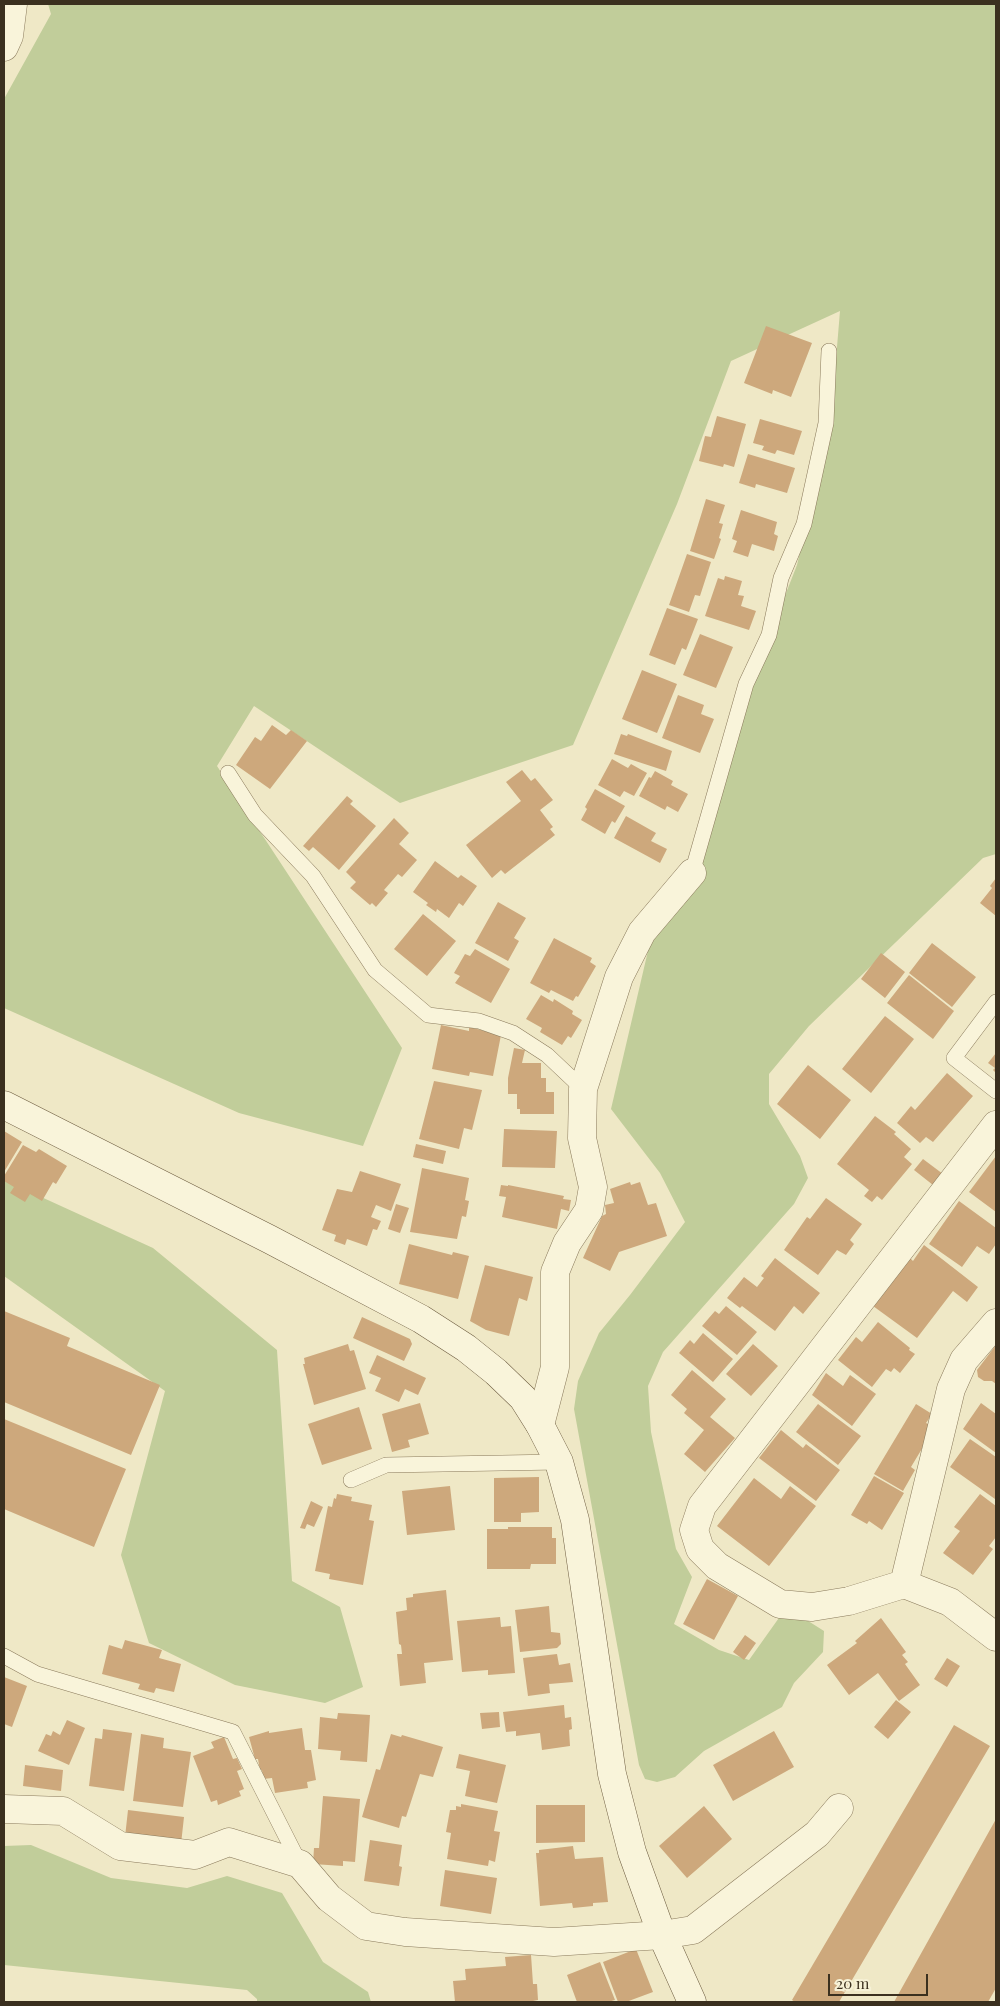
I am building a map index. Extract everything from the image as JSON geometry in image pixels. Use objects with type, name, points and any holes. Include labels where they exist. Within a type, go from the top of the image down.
[{"type":"street","points":[[4,47],[9,36],[13,4]]},
{"type":"street","points":[[540,1425],[555,1366],[555,1272],[567,1243],[588,1210],[593,1187],[582,1138],[583,1089],[619,977],[642,932],[692,873]]},
{"type":"street","points":[[4,1105],[269,1239],[421,1319],[466,1348],[496,1372],[522,1398],[540,1425],[559,1462],[575,1520],[612,1774],[632,1852],[662,1935],[692,2002]]},
{"type":"street","points":[[996,1125],[702,1506],[694,1530],[700,1549],[717,1566],[780,1604],[812,1607],[849,1601],[904,1584],[950,1602],[996,1637]]},
{"type":"street","points":[[904,1584],[951,1389],[964,1360],[996,1323]]},
{"type":"street","points":[[4,1809],[63,1811],[120,1846],[195,1855],[229,1842],[300,1864],[329,1898],[366,1926],[405,1932],[543,1942],[662,1935],[693,1930],[817,1834],[839,1808]]},
{"type":"lane","points":[[692,873],[746,684],[769,635],[781,578],[804,524],[826,423],[829,351]]},
{"type":"lane","points":[[228,774],[255,815],[313,876],[375,970],[428,1015],[479,1022],[513,1033],[547,1054],[583,1089]]},
{"type":"lane","points":[[996,1002],[954,1058],[996,1091]]},
{"type":"lane","points":[[350,1480],[386,1465],[559,1462]]},
{"type":"lane","points":[[4,1656],[37,1674],[233,1732],[300,1864]]},
{"type":"green space","points":[[48,4],[996,4],[996,854],[983,858],[809,1026],[769,1074],[769,1104],[800,1156],[808,1178],[794,1204],[663,1352],[648,1386],[651,1432],[676,1549],[692,1577],[674,1624],[719,1650],[749,1660],[781,1615],[805,1619],[824,1631],[823,1652],[794,1683],[782,1707],[704,1751],[675,1777],[657,1782],[645,1779],[639,1765],[574,1409],[578,1381],[599,1333],[685,1222],[660,1173],[611,1109],[651,938],[712,823],[745,698],[797,565],[831,419],[840,311],[731,361],[677,504],[573,745],[400,803],[254,706],[217,766],[402,1048],[363,1146],[239,1113],[4,1008],[4,99],[51,14]]},
{"type":"green space","points":[[4,1180],[153,1248],[277,1350],[292,1581],[340,1607],[363,1687],[325,1703],[235,1685],[149,1643],[121,1555],[165,1391],[4,1276]]},
{"type":"green space","points":[[31,1845],[111,1878],[187,1888],[227,1876],[282,1893],[323,1962],[368,1992],[371,2002],[257,2002],[257,1999],[247,1990],[4,1965],[4,1846]]},
{"type":"building","points":[[766,326],[812,343],[791,397],[773,390],[772,394],[744,383]]},
{"type":"building","points":[[717,416],[746,424],[734,467],[724,464],[723,467],[699,461],[705,436],[711,437]]},
{"type":"building","points":[[760,419],[802,431],[794,455],[777,450],[775,454],[762,450],[764,446],[753,443]]},
{"type":"building","points":[[748,454],[795,468],[787,493],[756,484],[755,488],[739,483]]},
{"type":"building","points":[[706,499],[725,505],[719,523],[723,524],[719,538],[721,539],[714,559],[690,551]]},
{"type":"building","points":[[741,510],[777,522],[774,534],[778,536],[774,551],[752,544],[748,557],[733,552],[737,541],[732,539]]},
{"type":"building","points":[[687,554],[711,562],[700,596],[695,595],[689,612],[669,605]]},
{"type":"building","points":[[725,576],[742,581],[738,595],[744,596],[741,606],[756,611],[749,630],[705,616],[718,578],[724,580]]},
{"type":"building","points":[[667,608],[698,619],[686,650],[682,648],[675,665],[649,655]]},
{"type":"building","points":[[700,634],[733,647],[716,688],[683,675]]},
{"type":"building","points":[[642,670],[677,684],[657,733],[622,719]]},
{"type":"building","points":[[678,695],[704,705],[701,714],[714,719],[700,753],[662,738]]},
{"type":"building","points":[[272,725],[286,735],[291,730],[307,741],[270,789],[236,765],[255,737],[261,741]]},
{"type":"building","points":[[621,734],[627,736],[628,734],[672,751],[666,771],[614,754]]},
{"type":"building","points":[[612,759],[628,768],[631,764],[647,773],[634,796],[624,791],[620,797],[598,785]]},
{"type":"building","points":[[522,770],[531,781],[535,778],[553,800],[540,810],[553,827],[550,829],[555,835],[505,874],[501,870],[492,878],[466,845],[521,801],[506,782]]},
{"type":"building","points":[[655,771],[673,781],[671,785],[688,794],[678,812],[667,806],[665,810],[639,796],[649,777],[651,778]]},
{"type":"building","points":[[595,789],[625,806],[615,823],[612,821],[605,834],[581,820],[587,809],[585,807]]},
{"type":"building","points":[[347,796],[353,801],[350,804],[376,826],[339,870],[313,847],[309,851],[303,846]]},
{"type":"building","points":[[626,816],[656,833],[651,841],[667,849],[660,863],[614,838]]},
{"type":"building","points":[[394,818],[409,833],[399,844],[417,860],[402,877],[398,874],[384,890],[388,893],[376,907],[372,903],[370,905],[350,888],[356,882],[346,872]]},
{"type":"building","points":[[435,861],[458,878],[461,875],[477,886],[463,906],[459,903],[449,918],[437,909],[436,912],[426,905],[428,903],[413,892]]},
{"type":"building","points":[[996,878],[996,916],[980,903],[992,888],[990,886]]},
{"type":"building","points":[[498,902],[526,918],[514,938],[519,941],[508,961],[475,943]]},
{"type":"building","points":[[423,914],[456,941],[427,976],[394,949]]},
{"type":"building","points":[[554,938],[592,958],[590,962],[596,966],[578,997],[576,996],[573,1001],[551,990],[549,993],[530,983]]},
{"type":"building","points":[[932,943],[976,977],[952,1007],[909,973]]},
{"type":"building","points":[[475,949],[510,969],[491,1003],[455,983],[460,976],[454,973],[465,954],[470,956]]},
{"type":"building","points":[[881,953],[905,972],[885,998],[861,979]]},
{"type":"building","points":[[909,975],[954,1011],[933,1039],[887,1003]]},
{"type":"building","points":[[541,995],[553,1002],[554,999],[573,1011],[572,1014],[582,1020],[571,1038],[568,1036],[562,1045],[540,1032],[542,1028],[526,1019]]},
{"type":"building","points":[[885,1016],[914,1039],[871,1093],[842,1069]]},
{"type":"building","points":[[441,1025],[469,1031],[469,1027],[501,1035],[493,1076],[470,1072],[469,1076],[432,1069]]},
{"type":"building","points":[[514,1048],[525,1050],[522,1063],[541,1063],[541,1078],[546,1078],[546,1092],[554,1092],[554,1114],[520,1114],[520,1109],[517,1109],[517,1094],[508,1094],[508,1078]]},
{"type":"building","points":[[996,1053],[996,1073],[993,1070],[995,1068],[988,1063]]},
{"type":"building","points":[[808,1065],[851,1100],[820,1139],[777,1104]]},
{"type":"building","points":[[947,1073],[973,1096],[933,1142],[926,1137],[920,1143],[897,1123],[911,1106],[915,1110]]},
{"type":"building","points":[[434,1081],[482,1090],[472,1130],[464,1128],[459,1149],[419,1139]]},
{"type":"building","points":[[875,1116],[896,1132],[894,1134],[911,1149],[904,1157],[912,1164],[882,1200],[877,1196],[872,1202],[864,1196],[869,1190],[837,1164]]},
{"type":"building","points":[[504,1129],[557,1131],[555,1168],[502,1167]]},
{"type":"building","points":[[4,1131],[22,1142],[4,1172]]},
{"type":"building","points":[[416,1144],[446,1151],[443,1164],[413,1157]]},
{"type":"building","points":[[23,1145],[36,1152],[39,1149],[67,1166],[56,1184],[53,1182],[42,1201],[30,1194],[25,1202],[10,1193],[14,1187],[4,1181],[4,1176]]},
{"type":"building","points":[[996,1156],[996,1212],[969,1192]]},
{"type":"building","points":[[923,1159],[943,1174],[933,1185],[914,1170]]},
{"type":"building","points":[[422,1168],[469,1178],[465,1200],[469,1201],[466,1217],[462,1216],[457,1239],[410,1232]]},
{"type":"building","points":[[360,1171],[401,1184],[391,1211],[376,1205],[371,1217],[381,1221],[377,1230],[373,1229],[367,1246],[347,1239],[345,1245],[334,1241],[336,1235],[322,1230],[337,1189],[352,1192]]},
{"type":"building","points":[[630,1182],[631,1185],[640,1182],[648,1205],[656,1203],[667,1236],[619,1252],[610,1271],[583,1258],[602,1216],[606,1214],[605,1205],[614,1203],[610,1189]]},
{"type":"building","points":[[501,1185],[564,1196],[563,1199],[571,1200],[569,1211],[561,1209],[557,1229],[502,1217],[506,1197],[499,1196]]},
{"type":"building","points":[[826,1198],[862,1224],[850,1240],[854,1244],[846,1255],[837,1250],[818,1275],[784,1250],[807,1217],[810,1219]]},
{"type":"building","points":[[959,1201],[996,1228],[996,1244],[989,1254],[977,1246],[962,1267],[929,1244]]},
{"type":"building","points":[[396,1204],[409,1208],[400,1233],[388,1229]]},
{"type":"building","points":[[409,1244],[452,1255],[453,1252],[469,1256],[458,1299],[399,1284]]},
{"type":"building","points":[[924,1245],[978,1287],[967,1302],[953,1291],[917,1338],[873,1306],[910,1258],[913,1261]]},
{"type":"building","points":[[775,1258],[820,1293],[803,1314],[794,1306],[775,1331],[742,1306],[740,1308],[727,1298],[744,1277],[757,1287],[764,1278],[761,1276]]},
{"type":"building","points":[[485,1265],[533,1277],[527,1301],[519,1298],[509,1336],[486,1330],[470,1321]]},
{"type":"building","points":[[726,1306],[757,1332],[737,1355],[702,1326],[715,1311],[719,1314]]},
{"type":"building","points":[[4,1311],[70,1338],[67,1346],[160,1385],[131,1455],[4,1402]]},
{"type":"building","points":[[362,1317],[410,1339],[412,1344],[404,1361],[353,1338]]},
{"type":"building","points":[[878,1322],[915,1354],[900,1373],[894,1368],[891,1372],[886,1369],[872,1387],[838,1360],[856,1337],[862,1342]]},
{"type":"building","points":[[703,1333],[733,1359],[713,1382],[679,1353],[690,1340],[694,1344]]},
{"type":"building","points":[[348,1344],[350,1351],[354,1350],[366,1389],[314,1405],[303,1364],[305,1364],[304,1358]]},
{"type":"building","points":[[753,1344],[778,1366],[751,1396],[726,1374]]},
{"type":"building","points":[[996,1345],[996,1384],[992,1381],[984,1381],[978,1377],[977,1370]]},
{"type":"building","points":[[377,1355],[426,1378],[418,1395],[405,1389],[399,1402],[375,1391],[381,1378],[369,1373]]},
{"type":"building","points":[[692,1370],[726,1399],[710,1417],[735,1438],[705,1472],[684,1454],[704,1430],[684,1413],[687,1409],[671,1395]]},
{"type":"building","points":[[826,1373],[843,1386],[850,1375],[876,1394],[852,1426],[812,1395]]},
{"type":"building","points":[[420,1403],[429,1434],[408,1440],[410,1447],[392,1452],[382,1414]]},
{"type":"building","points":[[981,1403],[996,1414],[996,1453],[963,1429]]},
{"type":"building","points":[[818,1404],[861,1436],[838,1465],[796,1432]]},
{"type":"building","points":[[916,1404],[932,1414],[926,1423],[930,1425],[926,1442],[911,1467],[915,1470],[903,1491],[874,1474]]},
{"type":"building","points":[[359,1407],[372,1449],[322,1465],[308,1424]]},
{"type":"building","points":[[4,1419],[126,1469],[94,1547],[4,1509]]},
{"type":"building","points":[[781,1430],[803,1448],[806,1444],[840,1470],[816,1501],[759,1458]]},
{"type":"building","points":[[970,1439],[996,1457],[995,1499],[950,1467]]},
{"type":"building","points":[[874,1476],[904,1493],[882,1530],[869,1521],[867,1524],[851,1515]]},
{"type":"building","points":[[539,1477],[539,1512],[521,1513],[521,1522],[494,1522],[494,1478]]},
{"type":"building","points":[[754,1478],[781,1499],[790,1486],[816,1506],[769,1566],[717,1526]]},
{"type":"building","points":[[450,1486],[455,1530],[407,1535],[402,1491]]},
{"type":"building","points":[[337,1494],[352,1497],[351,1501],[372,1505],[369,1520],[374,1521],[363,1585],[329,1579],[330,1574],[315,1571],[328,1506],[332,1507]]},
{"type":"building","points":[[980,1494],[996,1506],[996,1537],[989,1546],[993,1549],[973,1575],[943,1553],[960,1531],[954,1527]]},
{"type":"building","points":[[311,1501],[323,1507],[314,1527],[307,1524],[305,1529],[300,1528]]},
{"type":"building","points":[[508,1527],[552,1527],[552,1538],[556,1538],[556,1564],[531,1564],[530,1569],[487,1569],[487,1529],[508,1529]]},
{"type":"building","points":[[707,1579],[738,1596],[714,1640],[683,1624]]},
{"type":"building","points":[[446,1590],[453,1660],[424,1663],[426,1683],[400,1686],[397,1654],[402,1654],[401,1645],[399,1644],[396,1612],[407,1610],[406,1598],[413,1597],[413,1594]]},
{"type":"building","points":[[549,1606],[551,1632],[560,1633],[561,1644],[557,1648],[520,1652],[515,1610]]},
{"type":"building","points":[[500,1617],[501,1627],[511,1626],[515,1673],[488,1675],[488,1670],[462,1672],[457,1621]]},
{"type":"building","points":[[881,1618],[906,1652],[902,1655],[908,1662],[905,1664],[920,1685],[899,1701],[878,1673],[849,1695],[827,1665],[857,1643],[855,1641]]},
{"type":"building","points":[[745,1635],[756,1643],[744,1660],[733,1652]]},
{"type":"building","points":[[125,1640],[162,1650],[159,1658],[181,1664],[174,1692],[156,1688],[154,1693],[138,1689],[140,1684],[102,1674],[109,1645],[122,1649]]},
{"type":"building","points":[[557,1654],[559,1665],[570,1663],[573,1682],[549,1684],[550,1693],[528,1696],[523,1658]]},
{"type":"building","points":[[947,1658],[960,1666],[947,1687],[934,1679]]},
{"type":"building","points":[[4,1677],[27,1686],[12,1727],[4,1724]]},
{"type":"building","points":[[896,1700],[911,1712],[888,1739],[874,1727]]},
{"type":"building","points":[[564,1705],[565,1718],[571,1717],[572,1729],[569,1730],[570,1746],[542,1750],[540,1733],[516,1736],[516,1731],[506,1732],[503,1712]]},
{"type":"building","points":[[499,1712],[500,1727],[482,1729],[480,1713]]},
{"type":"building","points":[[338,1713],[370,1715],[367,1762],[340,1760],[341,1751],[318,1749],[320,1717],[337,1719]]},
{"type":"building","points":[[67,1720],[85,1728],[69,1765],[38,1751],[46,1734],[51,1736],[53,1731],[60,1735]]},
{"type":"building","points":[[954,1725],[990,1746],[839,2002],[795,2002],[792,2000]]},
{"type":"building","points":[[302,1728],[305,1750],[311,1750],[316,1780],[307,1782],[308,1788],[275,1793],[272,1778],[263,1779],[262,1770],[260,1771],[258,1759],[255,1759],[249,1737],[269,1731],[269,1733]]},
{"type":"building","points":[[103,1729],[132,1733],[124,1791],[89,1786],[95,1738],[102,1739]]},
{"type":"building","points":[[774,1731],[794,1767],[733,1801],[713,1765]]},
{"type":"building","points":[[141,1734],[164,1738],[163,1748],[191,1752],[183,1807],[133,1801]]},
{"type":"building","points":[[391,1734],[401,1737],[402,1735],[443,1747],[433,1777],[420,1774],[406,1817],[402,1816],[399,1828],[362,1817],[376,1769],[380,1770]]},
{"type":"building","points":[[224,1737],[233,1759],[237,1758],[242,1769],[237,1771],[244,1789],[239,1791],[241,1796],[218,1805],[217,1800],[211,1802],[193,1756],[214,1748],[211,1742]]},
{"type":"building","points":[[459,1754],[506,1765],[497,1803],[465,1796],[470,1771],[456,1768]]},
{"type":"building","points":[[25,1765],[63,1770],[61,1791],[23,1786]]},
{"type":"building","points":[[323,1796],[360,1799],[355,1862],[343,1861],[343,1866],[313,1864],[314,1848],[319,1848]]},
{"type":"building","points":[[461,1804],[498,1811],[494,1831],[500,1832],[495,1862],[489,1860],[488,1866],[447,1859],[451,1833],[446,1832],[450,1810],[456,1810],[456,1806],[461,1807]]},
{"type":"building","points":[[536,1805],[585,1805],[585,1842],[536,1843]]},
{"type":"building","points":[[704,1806],[732,1839],[687,1878],[659,1846]]},
{"type":"building","points":[[128,1810],[184,1817],[181,1844],[125,1837]]},
{"type":"building","points":[[996,1819],[996,1988],[988,2002],[894,2002]]},
{"type":"building","points":[[370,1840],[402,1845],[399,1866],[402,1867],[399,1886],[364,1881]]},
{"type":"building","points":[[573,1846],[575,1859],[603,1857],[608,1902],[593,1903],[593,1906],[573,1908],[572,1903],[540,1906],[536,1853],[539,1853],[539,1850]]},
{"type":"building","points":[[445,1870],[497,1878],[491,1914],[440,1906]]},
{"type":"building","points":[[636,1949],[653,1992],[626,2002],[618,2002],[603,1962]]},
{"type":"building","points":[[531,1955],[533,1984],[537,1984],[538,2000],[533,2002],[455,2002],[453,1981],[466,1980],[465,1969],[506,1966],[505,1957]]},
{"type":"building","points":[[600,1962],[615,2000],[608,2002],[577,2002],[567,1975]]}]
